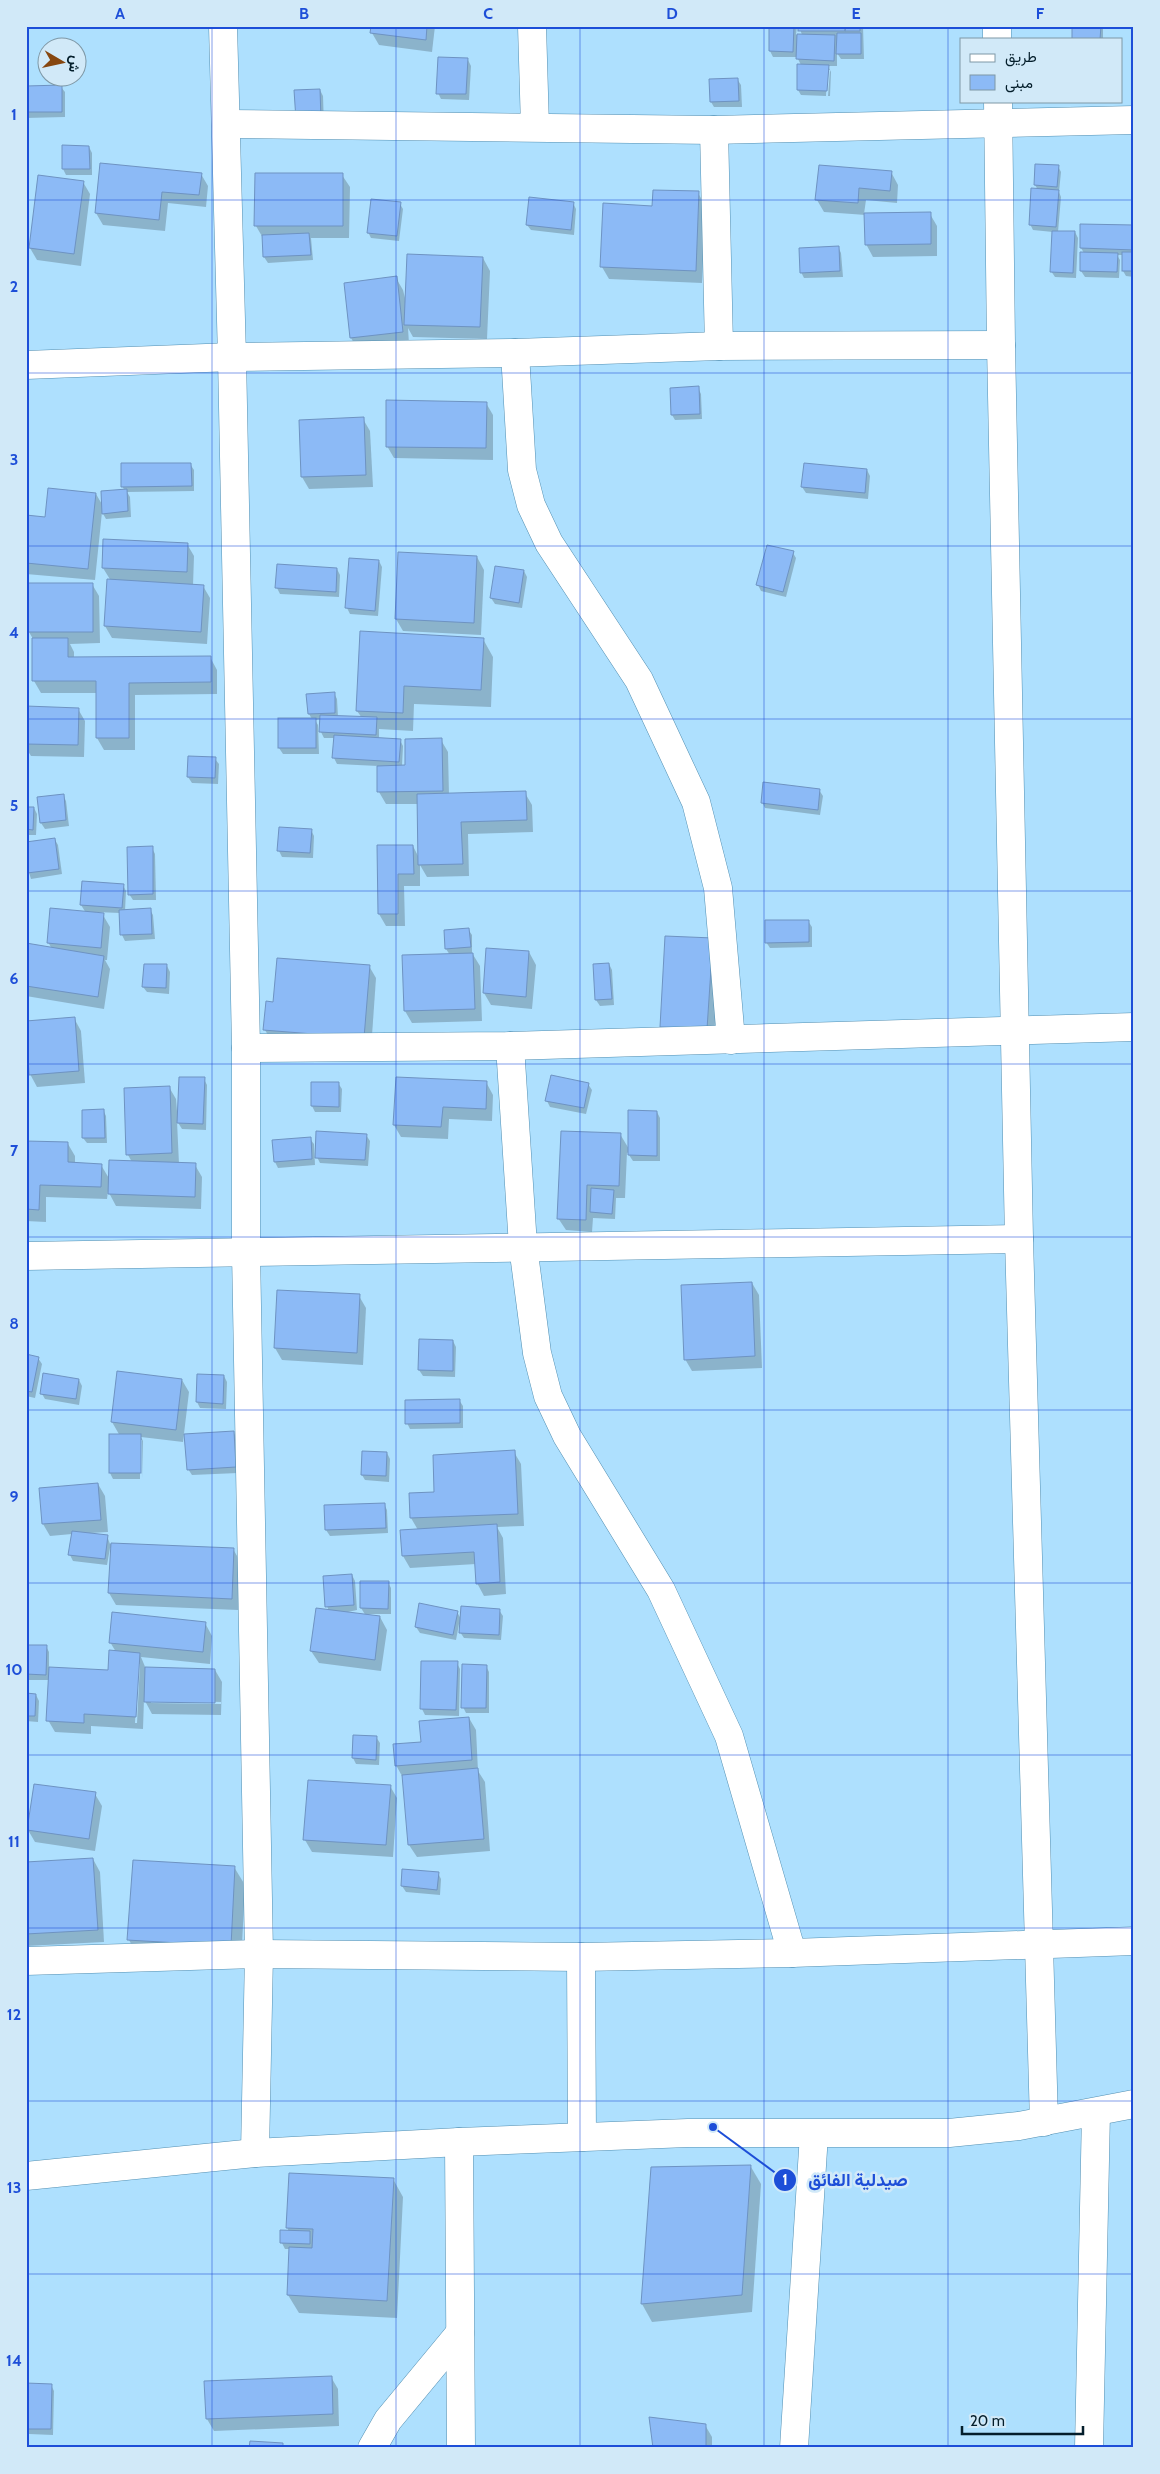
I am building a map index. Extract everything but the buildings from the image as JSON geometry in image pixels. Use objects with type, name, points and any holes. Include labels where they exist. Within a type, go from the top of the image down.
[{"type":"street","points":[[223,26],[232,357],[246,1048],[246,1252],[259,1954],[255,2153]]},
{"type":"street","points":[[532,26],[534,127]]},
{"type":"street","points":[[226,124],[714,130],[998,112],[1134,120]]},
{"type":"street","points":[[998,112],[1019,1239],[1044,2122]]},
{"type":"street","points":[[714,130],[719,346]]},
{"type":"street","points":[[26,365],[232,357],[515,353],[719,346],[1001,345]]},
{"type":"street","points":[[515,353],[522,470],[531,504],[549,543],[639,680],[696,802],[718,888],[731,1040]]},
{"type":"street","points":[[246,1048],[510,1046],[1134,1027]]},
{"type":"street","points":[[510,1046],[523,1246],[536,1353],[548,1396],[567,1436],[661,1590],[730,1736],[792,1953]]},
{"type":"street","points":[[26,1256],[1019,1239]]},
{"type":"street","points":[[26,1961],[259,1954],[581,1957],[792,1953],[1134,1941]]},
{"type":"street","points":[[581,1957],[582,2137]]},
{"type":"street","points":[[26,2176],[255,2153],[459,2142],[688,2133],[949,2132],[1044,2122],[1134,2104]]},
{"type":"street","points":[[1089,2448],[1096,2112]]},
{"type":"street","points":[[794,2448],[814,2134]]},
{"type":"street","points":[[459,2142],[460,2448]]},
{"type":"street","points":[[372,2448],[388,2420],[460,2333]]},
{"type":"place","name":"صيدلية الفائق","points":[[713,2127]]}]
